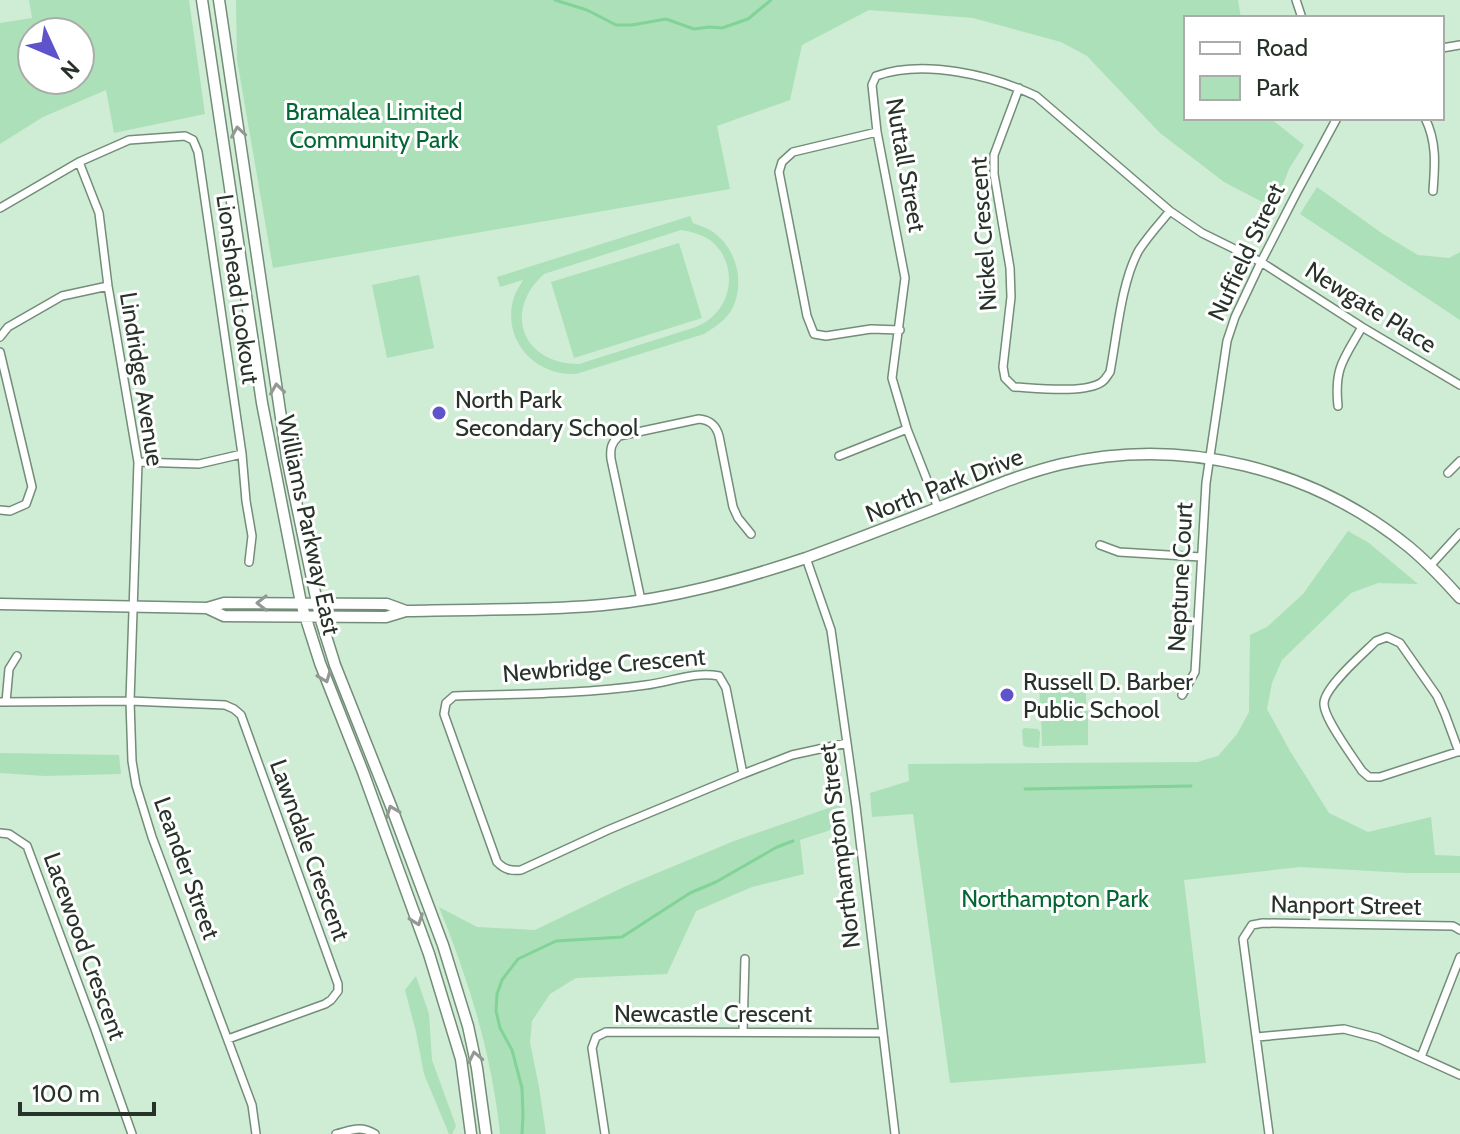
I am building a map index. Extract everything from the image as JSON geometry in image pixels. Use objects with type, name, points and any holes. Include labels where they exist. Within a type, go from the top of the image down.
[{"type":"main road","name":"Williams Parkway East","points":[[202,0],[262,403],[301,603],[320,663],[429,954],[461,1059],[471,1134]]},
{"type":"main road","name":"Williams Parkway East","points":[[219,0],[287,458],[320,617],[335,665],[447,959],[468,1026],[486,1134]]},
{"type":"main road","name":"North Park Drive","points":[[207,608],[224,616],[386,617],[406,611],[600,605],[678,594],[806,558],[1031,472],[1089,459],[1141,454],[1209,459],[1271,472],[1326,493],[1386,529],[1430,566],[1460,598]]},
{"type":"main road","name":"North Park Drive","points":[[207,608],[224,603],[387,604],[406,611]]},
{"type":"main road","points":[[0,604],[207,608]]},
{"type":"street","name":"Nuttall Street","points":[[938,508],[907,429],[892,378],[905,278],[877,132],[872,85],[876,76],[887,72],[930,69],[973,74],[1036,96],[1170,211],[1202,233],[1261,262]]},
{"type":"street","name":"Nickel Crescent","points":[[1019,88],[994,155],[994,174],[1010,268],[1011,297],[1003,367],[1005,378],[1014,387],[1065,390],[1104,381],[1110,372],[1132,264],[1140,248],[1170,211]]},
{"type":"street","name":"Nuffield Street","points":[[1209,459],[1227,341],[1235,317],[1336,120]]},
{"type":"street","points":[[1426,120],[1434,140],[1433,191]]},
{"type":"street","points":[[877,132],[793,152],[782,162],[779,172],[807,316],[814,334],[826,336],[871,329],[900,330]]},
{"type":"street","name":"Lionshead Lookout","points":[[79,162],[129,140],[185,136],[193,140],[198,152],[242,454],[252,536],[249,562]]},
{"type":"street","points":[[0,208],[79,162]]},
{"type":"street","name":"Lindridge Avenue","points":[[79,162],[99,213],[108,286],[138,462],[134,607]]},
{"type":"street","name":"Newgate Place","points":[[1261,262],[1460,385]]},
{"type":"street","points":[[0,337],[8,327],[62,296],[108,286]]},
{"type":"street","points":[[1338,406],[1336,385],[1339,367],[1362,327]]},
{"type":"street","points":[[0,352],[32,487],[26,504],[10,511],[0,510]]},
{"type":"street","points":[[641,600],[611,459],[613,440],[619,436],[699,419],[712,423],[719,436],[733,507],[751,534]]},
{"type":"street","points":[[839,456],[907,429]]},
{"type":"street","points":[[138,462],[199,464],[242,454]]},
{"type":"street","name":"Neptune Court","points":[[1182,695],[1195,672],[1209,459]]},
{"type":"street","points":[[1448,473],[1460,461]]},
{"type":"street","points":[[1430,566],[1460,533]]},
{"type":"street","points":[[1100,545],[1119,552],[1201,557]]},
{"type":"street","name":"Northampton Street","points":[[806,558],[831,630],[895,1134]]},
{"type":"street","name":"Leander Street","points":[[134,607],[130,701],[136,785],[152,837],[252,1105],[256,1134]]},
{"type":"street","points":[[1387,637],[1400,643],[1437,696],[1460,752],[1380,777],[1369,777],[1326,714],[1323,701],[1328,690],[1376,641],[1387,637]]},
{"type":"street","points":[[17,656],[9,669],[3,702],[130,701]]},
{"type":"street","name":"Newbridge Crescent","points":[[743,774],[726,688],[719,676],[706,673],[646,685],[580,691],[454,696],[446,703],[444,714],[497,862],[511,871],[521,870],[608,830],[792,755],[847,743]]},
{"type":"street","name":"Lawndale Crescent","points":[[130,701],[225,705],[241,715],[338,984],[338,991],[325,1004],[228,1039]]},
{"type":"street","name":"Lacewood Crescent","points":[[0,833],[9,834],[27,846],[132,1134]]},
{"type":"street","name":"Nanport Street","points":[[1269,1134],[1243,939],[1252,925],[1453,926],[1460,930]]},
{"type":"street","points":[[1421,1057],[1460,957]]},
{"type":"street","points":[[743,1032],[745,959]]},
{"type":"street","points":[[1257,1037],[1344,1029],[1378,1038],[1460,1075]]},
{"type":"street","name":"Newcastle Crescent","points":[[605,1134],[592,1048],[596,1037],[606,1032],[882,1033]]},
{"type":"street","points":[[336,1134],[357,1128],[366,1128],[375,1134]]},
{"type":"green space","points":[[29,0],[189,0],[205,114],[114,133],[106,90],[96,94],[96,16],[32,16]]},
{"type":"green space","name":"Bramalea Limited Community Park","points":[[236,0],[1238,0],[1241,16],[1184,16],[1184,120],[1273,120],[1304,145],[1289,169],[1274,208],[1224,182],[1160,133],[1087,56],[1061,42],[973,18],[869,10],[802,45],[790,100],[717,126],[730,189],[273,268],[237,60]]},
{"type":"green space","points":[[16,20],[16,96],[92,96],[43,117],[0,144],[0,23]]},
{"type":"green space","points":[[1317,187],[1418,255],[1449,258],[1460,252],[1460,320],[1300,214]]},
{"type":"green space","points":[[690,216],[693,223],[710,230],[726,245],[736,265],[738,288],[730,313],[704,334],[576,374],[547,369],[524,352],[512,327],[511,312],[514,297],[523,280],[500,287],[497,277]],"holes":[[[681,230],[710,240],[728,267],[725,299],[709,320],[696,327],[579,364],[560,362],[532,346],[522,319],[524,304],[531,289],[544,274]]]},
{"type":"green space","points":[[679,243],[702,318],[574,358],[551,282]]},
{"type":"green space","points":[[419,275],[434,348],[387,358],[372,285]]},
{"type":"green space","name":"Northampton Park","points":[[1348,531],[1369,543],[1418,584],[1378,583],[1351,593],[1282,660],[1272,683],[1267,709],[1329,813],[1368,832],[1431,817],[1435,855],[1460,856],[1460,873],[1300,867],[1184,880],[1206,1063],[950,1083],[913,814],[872,817],[870,793],[909,781],[908,764],[1197,762],[1218,756],[1237,734],[1249,712],[1250,635],[1267,627],[1303,594]]},
{"type":"green space","points":[[1086,675],[1086,709],[1040,710],[1039,676]]},
{"type":"green space","points":[[1088,711],[1088,745],[1042,746],[1041,712]]},
{"type":"green space","points":[[1024,728],[1038,729],[1039,748],[1023,745]]},
{"type":"green space","points":[[0,753],[119,755],[121,774],[45,776],[0,773]]},
{"type":"green space","points":[[840,804],[843,826],[800,840],[804,874],[752,887],[696,911],[667,974],[576,978],[550,994],[532,1021],[530,1042],[546,1134],[500,1134],[478,1019],[439,907],[477,927],[535,930],[626,886],[734,841]]},
{"type":"green space","points":[[416,976],[429,1014],[432,1060],[456,1126],[452,1134],[449,1134],[424,1074],[405,990]]},
{"type":"waterway","points":[[555,0],[587,10],[616,25],[666,19],[694,29],[722,28],[748,19],[771,0]]},
{"type":"waterway","points":[[1025,789],[1191,786]]},
{"type":"waterway","points":[[522,1134],[522,1088],[512,1050],[500,1028],[496,1011],[502,980],[518,959],[556,941],[622,937],[690,893],[793,841]]},
{"type":"place","name":"North Park Secondary School","points":[[439,413]]},
{"type":"place","name":"Russell D. Barber Public School","points":[[1007,695]]}]
